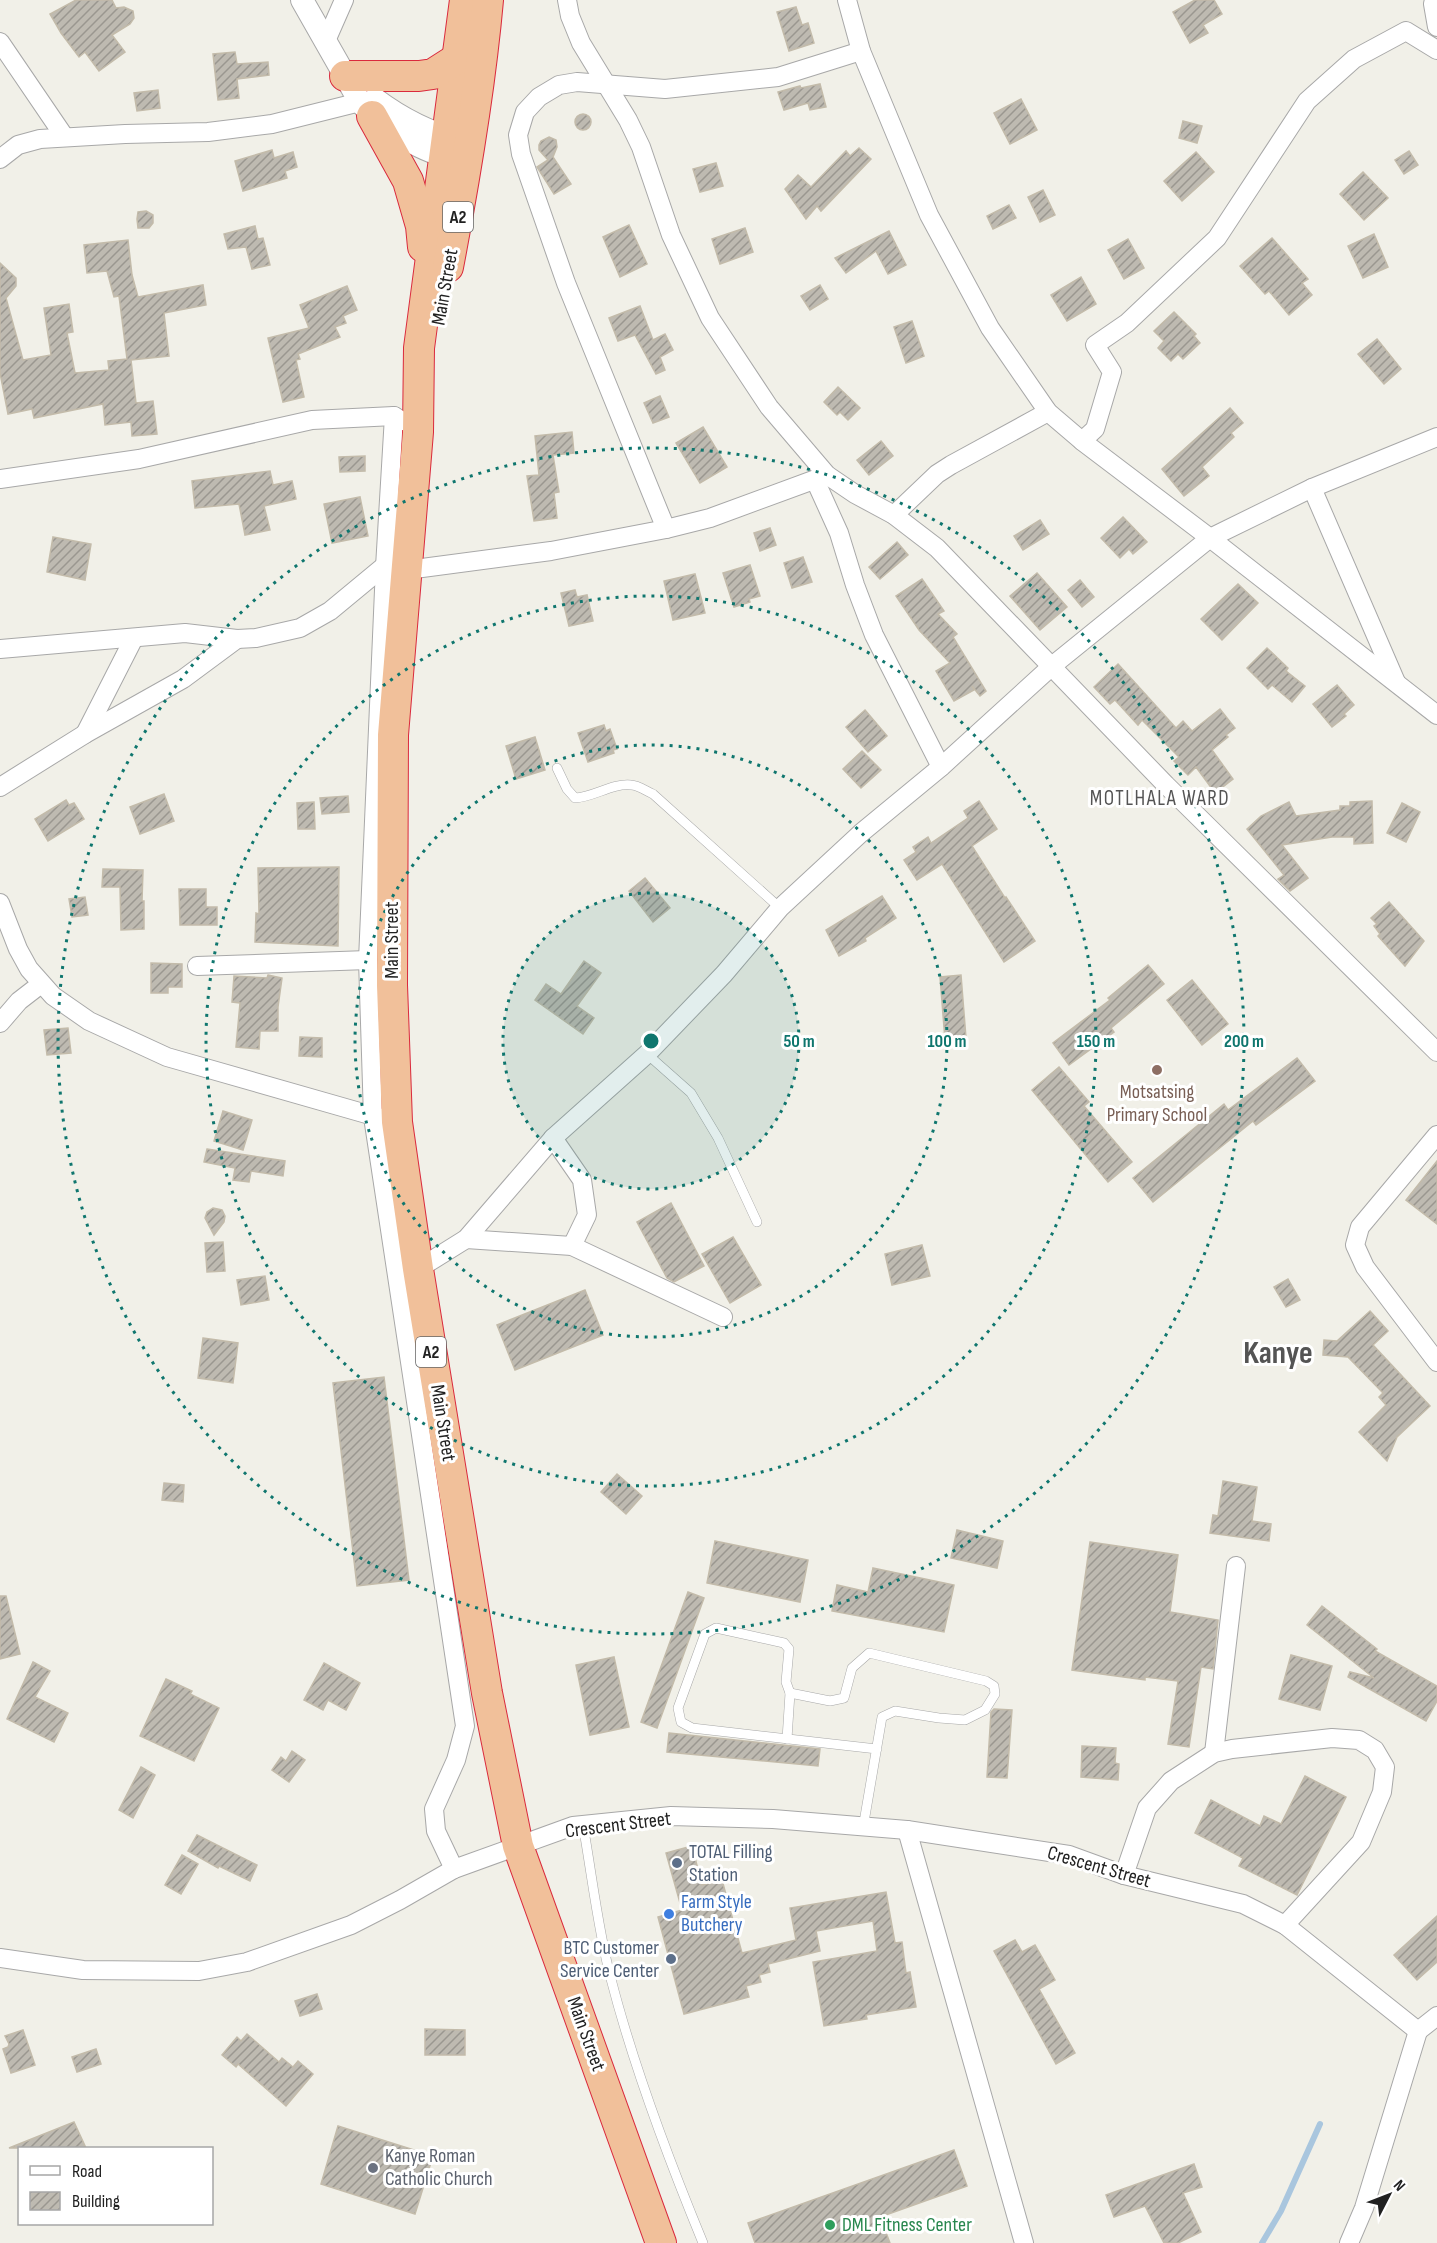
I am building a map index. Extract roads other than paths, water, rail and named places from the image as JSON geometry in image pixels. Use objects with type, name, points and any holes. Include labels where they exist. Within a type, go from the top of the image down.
[{"type":"highway","name":"Main Street","points":[[406,424],[457,150],[458,58],[465,0]]},
{"type":"highway","name":"Main Street","points":[[488,0],[484,47],[457,150],[427,286],[406,424],[409,539],[396,569],[392,985],[385,1119],[418,1269],[487,1693],[518,1846],[661,2243]]},
{"type":"highway","points":[[345,76],[433,74],[458,58]]},
{"type":"highway","points":[[366,109],[408,181],[421,226],[427,286]]},
{"type":"street","points":[[302,0],[366,109],[400,135],[457,150]]},
{"type":"street","points":[[326,41],[344,0]]},
{"type":"street","points":[[567,0],[570,16],[581,43],[628,120],[641,147],[671,235],[710,318],[769,407],[821,478],[855,585],[874,635],[941,767]]},
{"type":"street","points":[[847,0],[861,51],[929,215],[990,328],[1048,412],[1082,441],[1437,715]]},
{"type":"street","points":[[1434,0],[1437,27]]},
{"type":"street","points":[[1082,441],[1095,429],[1112,372],[1095,345],[1127,323],[1217,238],[1307,101],[1354,59],[1406,31],[1437,50]]},
{"type":"street","points":[[0,42],[64,136]]},
{"type":"street","points":[[666,529],[566,283],[521,154],[518,135],[525,112],[539,97],[559,85],[577,82],[665,88],[778,77],[861,51]]},
{"type":"street","points":[[345,76],[392,112],[457,150]]},
{"type":"street","points":[[0,159],[18,145],[40,139],[64,136],[208,132],[366,109]]},
{"type":"street","points":[[894,515],[937,474],[1048,412]]},
{"type":"street","points":[[0,479],[139,459],[312,420],[406,424],[368,960],[385,1119],[465,1726],[456,1760],[434,1809],[436,1831],[454,1869]]},
{"type":"street","points":[[418,1269],[466,1239],[553,1138],[647,1054],[724,974],[780,908],[861,833],[941,767],[1052,666],[1210,538],[1312,488],[1437,437]]},
{"type":"street","points":[[0,649],[185,633],[237,639],[256,638],[300,627],[330,611],[396,569],[551,551],[666,529],[710,518],[821,478],[894,515],[937,548],[1167,785],[1437,1052]]},
{"type":"street","points":[[1312,488],[1396,683]]},
{"type":"street","points":[[85,734],[134,638]]},
{"type":"street","points":[[0,787],[85,734],[183,679],[237,639]]},
{"type":"street","points":[[0,903],[18,949],[41,984],[53,996],[89,1021],[167,1057],[385,1119]]},
{"type":"street","points":[[197,966],[368,960]]},
{"type":"street","points":[[0,1023],[19,1001],[41,984]]},
{"type":"street","points":[[1437,1135],[1360,1227],[1355,1245],[1365,1267],[1437,1362]]},
{"type":"street","points":[[553,1138],[582,1179],[587,1215],[572,1246]]},
{"type":"street","points":[[466,1239],[572,1246],[723,1317]]},
{"type":"street","points":[[1214,1753],[1236,1566]]},
{"type":"street","points":[[1124,1875],[1147,1808],[1171,1780],[1214,1753],[1332,1738],[1359,1740],[1376,1750],[1385,1767],[1382,1792],[1361,1842],[1285,1925]]},
{"type":"street","name":"Crescent Street","points":[[0,1958],[83,1970],[200,1971],[247,1962],[351,1925],[454,1869],[573,1826],[670,1816],[773,1819],[907,1830],[1069,1855],[1124,1875],[1243,1904],[1285,1925],[1418,2031]]},
{"type":"street","points":[[907,1830],[1024,2243]]},
{"type":"street","points":[[1349,2243],[1364,2208],[1418,2031],[1437,2016]]},
{"type":"lane","points":[[557,768],[567,789],[575,798],[615,787],[632,785],[653,794],[780,908]]},
{"type":"lane","points":[[647,1054],[691,1093],[718,1138],[758,1221]]},
{"type":"lane","points":[[787,1739],[790,1693],[786,1682],[789,1649],[783,1643],[716,1628],[705,1634],[678,1708],[681,1722],[692,1728],[787,1739],[877,1749]]},
{"type":"lane","points":[[790,1693],[831,1701],[844,1698],[852,1668],[869,1653],[986,1681],[994,1686],[995,1694],[985,1710],[965,1720],[895,1711],[882,1717],[863,1828]]},
{"type":"lane","points":[[583,1825],[611,1978],[645,2088],[680,2187],[703,2243]]},
{"type":"waterway","points":[[1262,2243],[1281,2211],[1320,2124]]},
{"type":"place","name":"Motsatsing Primary School","points":[[1157,1070]]},
{"type":"place","name":"TOTAL Filling Station","points":[[677,1863]]},
{"type":"place","name":"Farm Style Butchery","points":[[669,1914]]},
{"type":"place","name":"BTC Customer Service Center","points":[[671,1959]]},
{"type":"place","name":"Kanye Roman Catholic Church","points":[[373,2168]]},
{"type":"place","name":"DML Fitness Center","points":[[830,2225]]},
{"type":"district","name":"MOTLHALA WARD","points":[[1160,798]]},
{"type":"district","name":"Kanye","points":[[1278,1353]]}]
